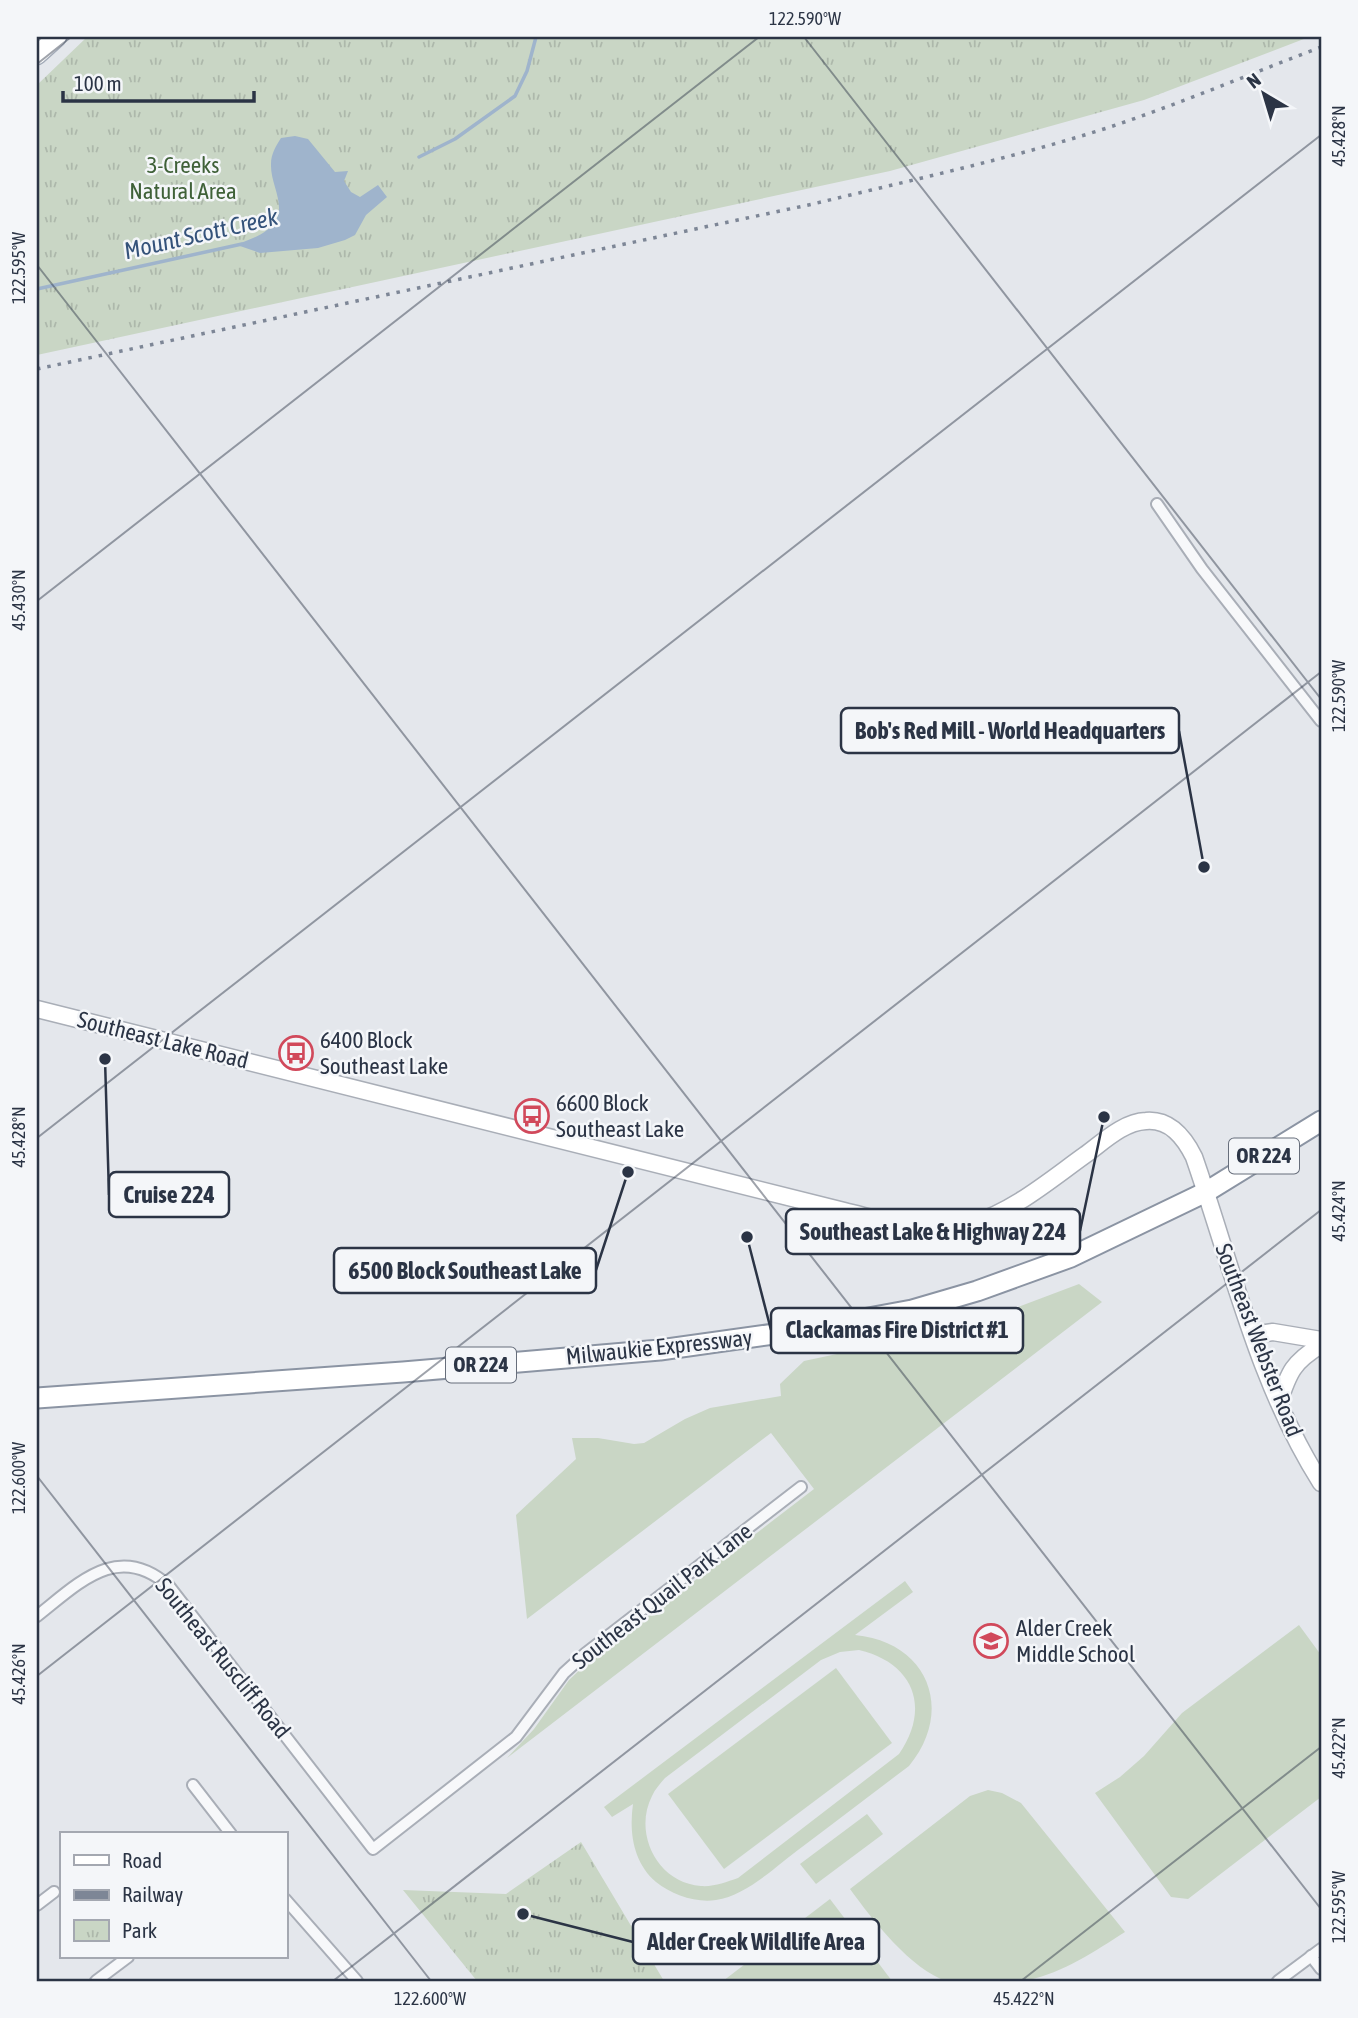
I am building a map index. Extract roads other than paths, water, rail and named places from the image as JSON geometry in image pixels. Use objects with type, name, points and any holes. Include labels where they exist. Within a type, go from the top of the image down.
[{"type":"highway","name":"Milwaukie Expressway","points":[[37,1398],[389,1373],[660,1350],[912,1310],[1071,1257],[1206,1192],[1321,1121]]},
{"type":"main road","points":[[37,55],[57,37]]},
{"type":"street","points":[[1157,504],[1202,569],[1321,721]]},
{"type":"street","name":"Southeast Lake Road","points":[[37,1009],[904,1225],[944,1228],[967,1225],[989,1217],[1033,1193],[1125,1127],[1145,1121],[1171,1126],[1183,1138],[1194,1157],[1206,1192]]},
{"type":"street","name":"Southeast Webster Road","points":[[1206,1192],[1253,1335],[1279,1402],[1302,1451],[1321,1483]]},
{"type":"street","points":[[1253,1335],[1273,1332],[1321,1340]]},
{"type":"street","points":[[1279,1402],[1294,1365],[1321,1346]]},
{"type":"street","name":"Southeast Quail Park Lane","points":[[373,1849],[499,1753],[516,1737],[564,1672],[586,1653],[801,1487]]},
{"type":"street","name":"Southeast Ruscliff Road","points":[[37,1616],[86,1577],[103,1569],[121,1566],[156,1574],[169,1586],[373,1849]]},
{"type":"street","points":[[193,1785],[229,1832]]},
{"type":"street","points":[[37,1905],[54,1892]]},
{"type":"street","points":[[287,1901],[357,1981]]},
{"type":"street","points":[[1278,1981],[1321,1949]]},
{"type":"street","points":[[1311,1956],[1321,1969]]},
{"type":"street","points":[[96,1981],[127,1958]]},
{"type":"water","points":[[295,136],[308,139],[335,172],[348,171],[344,181],[351,192],[360,197],[378,185],[387,197],[366,215],[355,235],[345,240],[318,248],[260,253],[237,245],[260,235],[274,223],[279,207],[272,173],[272,157],[281,138]]},
{"type":"waterway","name":"Mount Scott Creek","points":[[419,157],[455,139],[515,96],[527,71],[536,37]]},
{"type":"waterway","name":"Mount Scott Creek","points":[[37,289],[242,244]]},
{"type":"railway","points":[[37,369],[813,204],[960,169],[1107,128],[1321,47]]},
{"type":"place","name":"Bob's Red Mill - World Headquarters","points":[[1204,867]]},
{"type":"place","name":"6400 Block Southeast Lake","points":[[296,1053]]},
{"type":"place","name":"Cruise 224","points":[[105,1059]]},
{"type":"place","name":"6600 Block Southeast Lake","points":[[532,1116]]},
{"type":"place","name":"Southeast Lake & Highway 224","points":[[1104,1117]]},
{"type":"place","name":"6500 Block Southeast Lake","points":[[628,1172]]},
{"type":"place","name":"Clackamas Fire District #1","points":[[747,1237]]},
{"type":"place","name":"Alder Creek Middle School","points":[[991,1641]]},
{"type":"place","name":"Alder Creek Wildlife Area","points":[[523,1914]]},
{"type":"park label","name":"3-Creeks Natural Area","points":[[183,178]]}]
